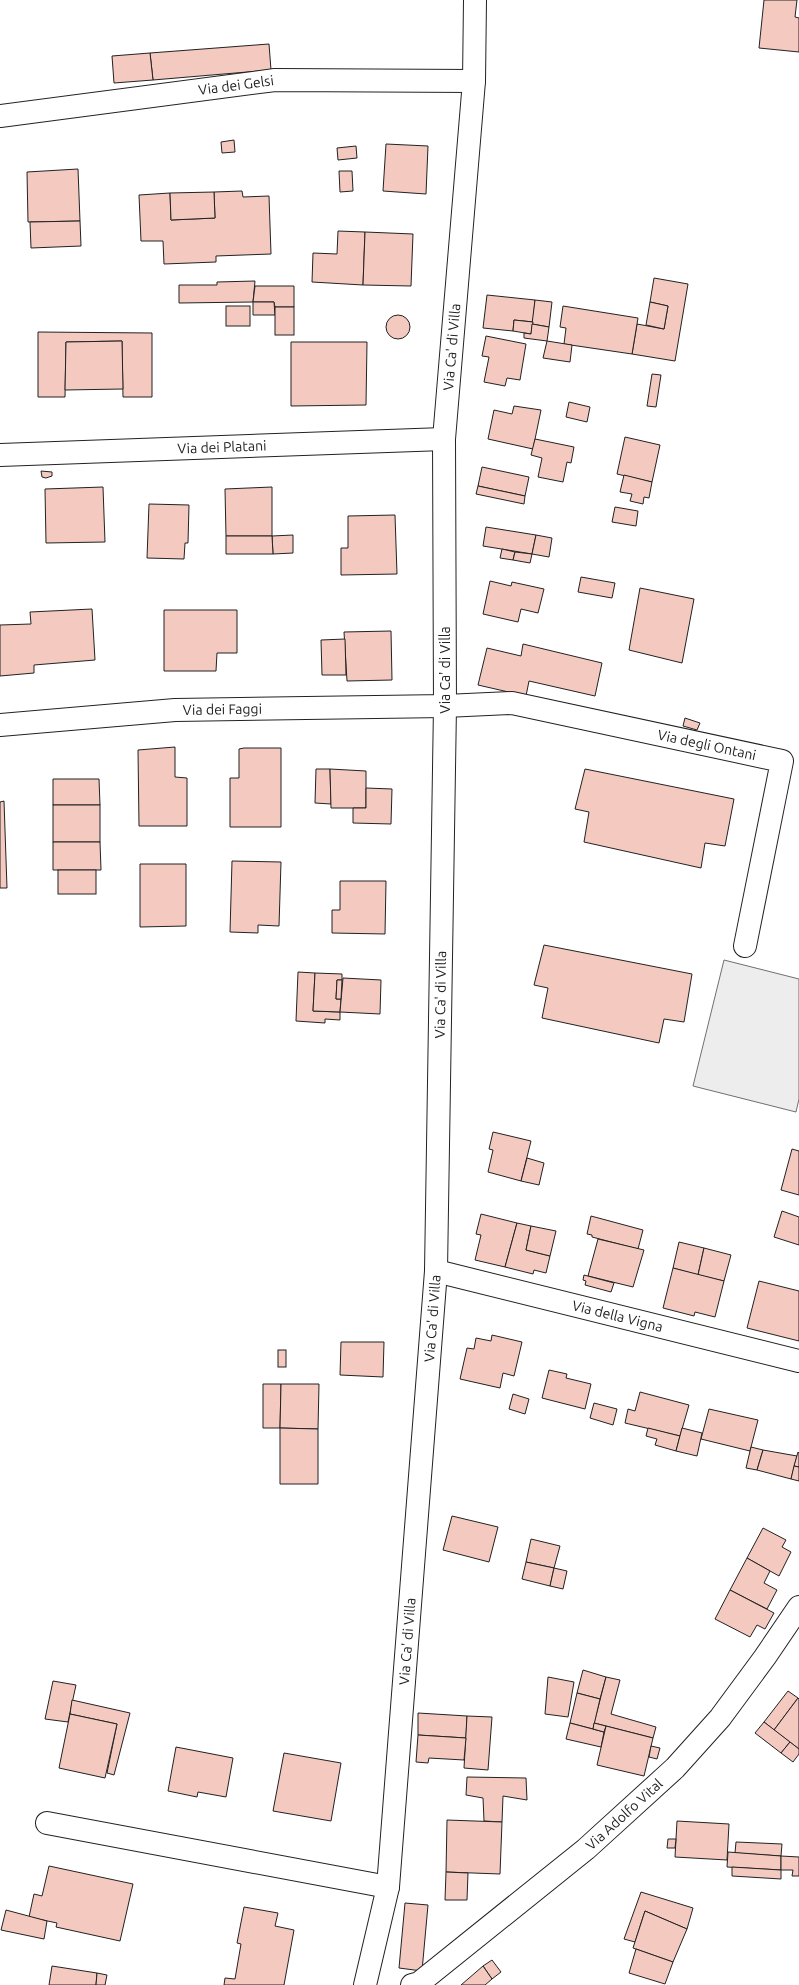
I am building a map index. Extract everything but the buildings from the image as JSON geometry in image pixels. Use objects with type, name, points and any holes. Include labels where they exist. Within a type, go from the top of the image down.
[{"type":"street","name":"Via Ca' di Villa","points":[[365,1985],[388,1887],[436,1271],[445,706],[444,439],[474,81],[475,0]]},
{"type":"street","name":"Via dei Gelsi","points":[[0,116],[275,80],[474,81]]},
{"type":"street","name":"Via dei Platani","points":[[0,455],[444,439]]},
{"type":"street","name":"Via degli Ontani","points":[[445,706],[512,703],[782,761],[745,946]]},
{"type":"street","name":"Via dei Faggi","points":[[0,725],[176,710],[445,706]]},
{"type":"street","name":"Via della Vigna","points":[[436,1271],[799,1360]]},
{"type":"street","name":"Via Adolfo Vital","points":[[412,1985],[419,1983],[586,1849],[676,1768],[720,1718],[765,1657],[799,1606]]},
{"type":"street","points":[[47,1823],[388,1887]]},
{"type":"shaded area","points":[[724,960],[799,979],[799,1099],[796,1112],[693,1086]]}]
